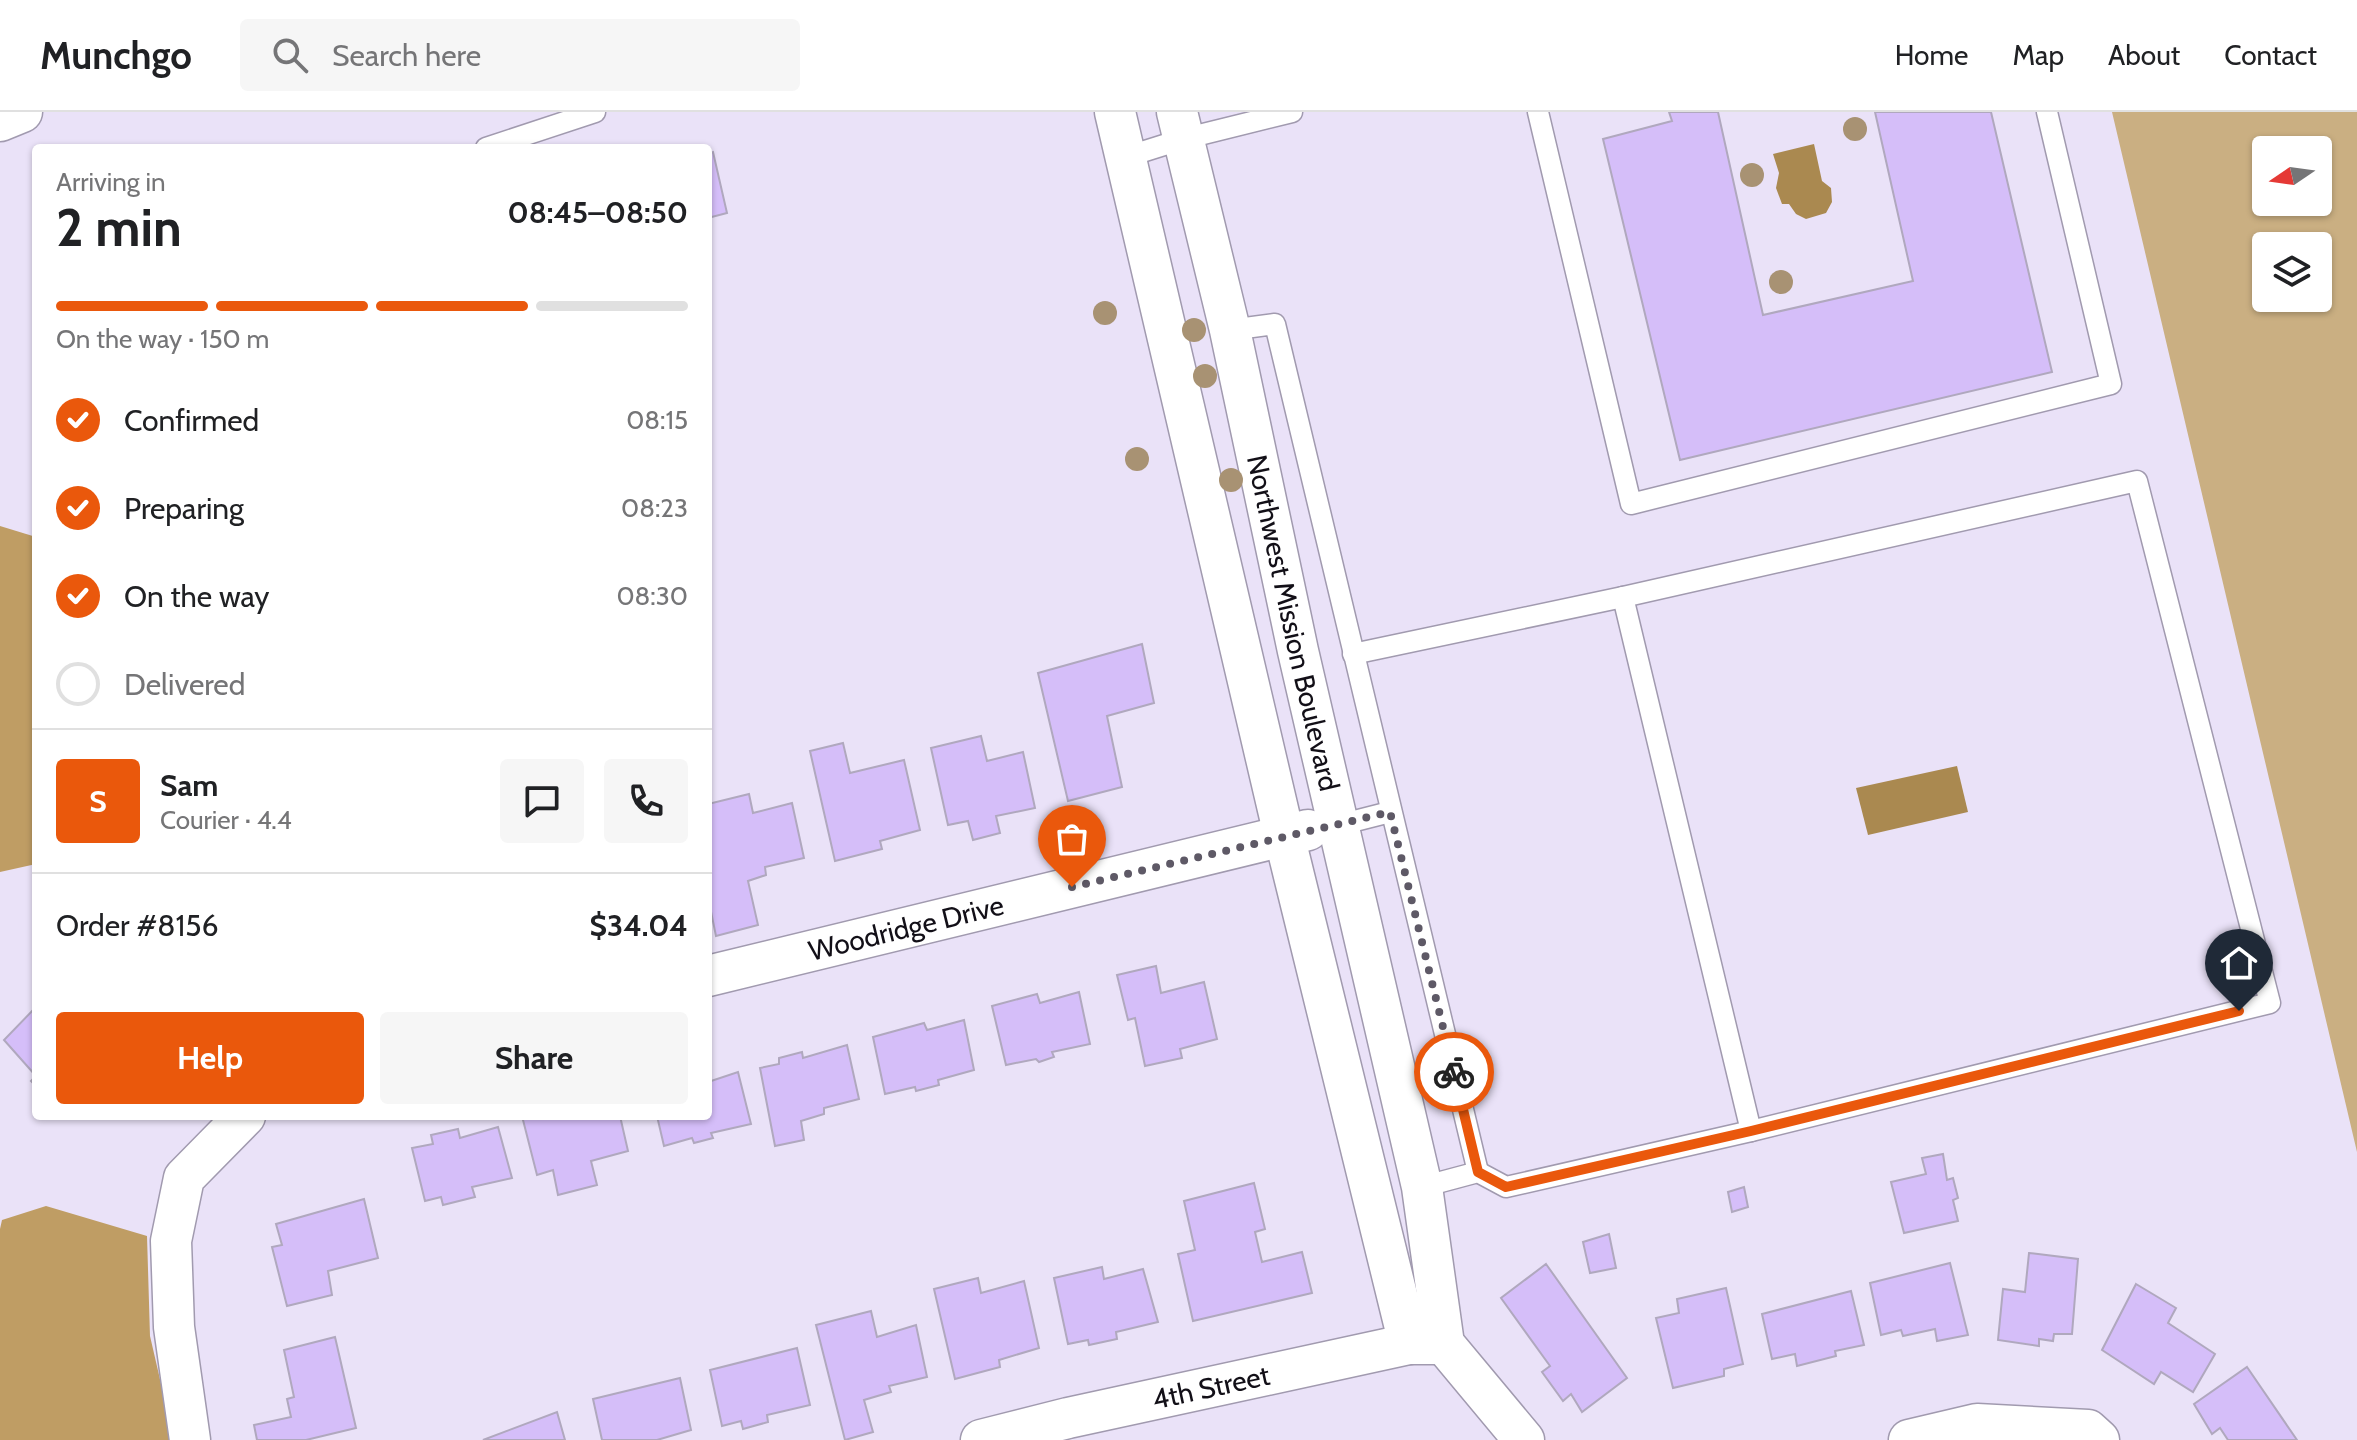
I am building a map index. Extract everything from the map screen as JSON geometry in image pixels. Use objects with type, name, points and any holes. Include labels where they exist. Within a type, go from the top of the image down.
[{"type":"street","points":[[0,121],[22,112]]},
{"type":"street","name":"Northwest Mission Boulevard","points":[[1115,112],[1284,835],[1427,1344],[1524,1440]]},
{"type":"street","name":"Northwest Mission Boulevard","points":[[1180,126],[1230,330],[1295,635],[1422,1187],[1427,1344]]},
{"type":"street","name":"Woodridge Drive","points":[[712,975],[1284,835],[1339,825]]},
{"type":"street","points":[[190,1440],[174,1327],[171,1241],[184,1178],[237,1124]]},
{"type":"street","name":"4th Street","points":[[981,1440],[1070,1429],[1427,1344]]},
{"type":"street","points":[[1909,1440],[1977,1424],[2088,1430],[2099,1440]]},
{"type":"lane","points":[[498,144],[595,112]]},
{"type":"lane","points":[[1126,157],[1180,126],[1292,112]]},
{"type":"lane","points":[[1538,112],[1631,504],[2111,384],[2047,112]]},
{"type":"lane","points":[[1230,330],[1275,324],[1478,1172]]},
{"type":"lane","points":[[1353,654],[1623,597],[2137,481],[2270,1003],[1751,1131],[1506,1187],[1478,1172],[1422,1187]]},
{"type":"lane","points":[[1623,597],[1751,1131]]},
{"type":"lane","points":[[1339,825],[1390,812]]},
{"type":"shaded area","points":[[2112,112],[2357,112],[2357,1152]]},
{"type":"shaded area","points":[[1814,144],[1822,181],[1831,188],[1832,202],[1826,213],[1806,219],[1796,214],[1789,204],[1782,204],[1776,188],[1779,173],[1773,154]]},
{"type":"shaded area","points":[[0,526],[32,536],[32,865],[0,872]]},
{"type":"shaded area","points":[[1957,766],[1968,812],[1868,835],[1856,788]]},
{"type":"shaded area","points":[[46,1206],[147,1236],[150,1336],[174,1440],[0,1440],[0,1229],[2,1220]]},
{"type":"building","points":[[1669,112],[1718,112],[1763,315],[1913,281],[1875,112],[1991,112],[2052,372],[1680,460],[1603,139],[1672,121]]},
{"type":"building","points":[[712,152],[727,213],[712,217]]},
{"type":"building","points":[[1142,644],[1154,703],[1107,716],[1122,787],[1068,801],[1038,673]]},
{"type":"building","points":[[981,736],[987,761],[1023,752],[1035,808],[996,816],[1000,833],[973,840],[968,821],[948,825],[931,748]]},
{"type":"building","points":[[843,743],[850,773],[904,760],[920,830],[880,841],[882,849],[835,861],[810,751]]},
{"type":"building","points":[[749,794],[753,813],[792,803],[804,858],[765,867],[766,875],[748,881],[758,925],[716,936],[712,916],[712,803]]},
{"type":"building","points":[[1156,966],[1161,993],[1204,982],[1217,1039],[1180,1049],[1182,1058],[1145,1066],[1135,1018],[1128,1020],[1117,975]]},
{"type":"building","points":[[1079,992],[1090,1044],[1052,1052],[1054,1057],[1039,1062],[1036,1059],[1006,1065],[992,1006],[1037,994],[1040,1003]]},
{"type":"building","points":[[32,1011],[32,1072],[4,1040]]},
{"type":"building","points":[[964,1020],[974,1070],[938,1080],[939,1085],[885,1094],[873,1037],[924,1023],[927,1030]]},
{"type":"building","points":[[847,1045],[859,1099],[824,1108],[824,1114],[801,1121],[804,1140],[775,1146],[760,1068],[779,1064],[779,1058],[802,1052],[803,1058]]},
{"type":"building","points":[[738,1072],[751,1124],[711,1133],[713,1138],[694,1143],[692,1138],[664,1146],[658,1120],[712,1120],[712,1081]]},
{"type":"building","points":[[523,1120],[621,1120],[628,1151],[591,1161],[597,1185],[558,1195],[553,1170],[537,1175]]},
{"type":"building","points":[[498,1127],[512,1178],[472,1187],[475,1197],[443,1205],[441,1197],[425,1201],[412,1148],[433,1144],[431,1135],[458,1129],[460,1138]]},
{"type":"building","points":[[1943,1154],[1947,1180],[1953,1178],[1958,1198],[1953,1200],[1958,1221],[1904,1233],[1891,1182],[1926,1174],[1922,1158]]},
{"type":"building","points":[[1254,1183],[1265,1229],[1255,1232],[1262,1262],[1302,1252],[1312,1293],[1193,1321],[1178,1254],[1195,1250],[1184,1201]]},
{"type":"building","points":[[1744,1187],[1748,1207],[1732,1212],[1728,1192]]},
{"type":"building","points":[[364,1199],[378,1258],[328,1271],[332,1295],[287,1306],[272,1247],[282,1245],[276,1224]]},
{"type":"building","points":[[1609,1234],[1616,1268],[1590,1273],[1583,1242]]},
{"type":"building","points":[[2029,1253],[2078,1259],[2072,1334],[2054,1334],[2053,1341],[2039,1339],[2039,1346],[1998,1340],[2003,1289],[2025,1292]]},
{"type":"building","points":[[1950,1263],[1968,1335],[1937,1341],[1935,1329],[1903,1336],[1901,1330],[1881,1335],[1870,1283]]},
{"type":"building","points":[[1546,1264],[1627,1378],[1582,1412],[1571,1394],[1563,1401],[1542,1372],[1550,1366],[1501,1298]]},
{"type":"building","points":[[1102,1267],[1104,1279],[1143,1269],[1158,1322],[1116,1332],[1117,1339],[1089,1345],[1088,1340],[1068,1344],[1054,1278]]},
{"type":"building","points":[[978,1278],[981,1293],[1024,1281],[1039,1348],[999,1360],[1000,1367],[955,1379],[934,1289]]},
{"type":"building","points":[[2136,1284],[2176,1308],[2168,1323],[2215,1354],[2193,1392],[2161,1372],[2154,1384],[2102,1350]]},
{"type":"building","points":[[1726,1288],[1743,1364],[1724,1369],[1724,1376],[1673,1388],[1656,1318],[1679,1313],[1677,1299]]},
{"type":"building","points":[[1851,1291],[1864,1345],[1835,1351],[1836,1356],[1797,1366],[1795,1354],[1772,1359],[1762,1314]]},
{"type":"building","points":[[871,1311],[877,1337],[916,1325],[927,1377],[889,1386],[891,1392],[864,1400],[873,1432],[845,1440],[816,1325]]},
{"type":"building","points":[[335,1337],[356,1428],[306,1440],[257,1440],[254,1425],[291,1417],[287,1399],[294,1397],[284,1350]]},
{"type":"building","points":[[797,1348],[810,1405],[767,1415],[768,1422],[743,1429],[741,1421],[722,1426],[710,1370]]},
{"type":"building","points":[[2247,1367],[2297,1440],[2228,1440],[2220,1428],[2212,1434],[2194,1404]]},
{"type":"building","points":[[680,1378],[691,1430],[657,1440],[602,1440],[593,1399]]},
{"type":"building","points":[[557,1412],[565,1440],[483,1440]]},
{"type":"way so far","points":[[1072,887],[1390,812],[1454,1072]]},
{"type":"route","points":[[1454,1072],[1478,1172],[1506,1187],[1751,1131],[2239,1011]]}]
